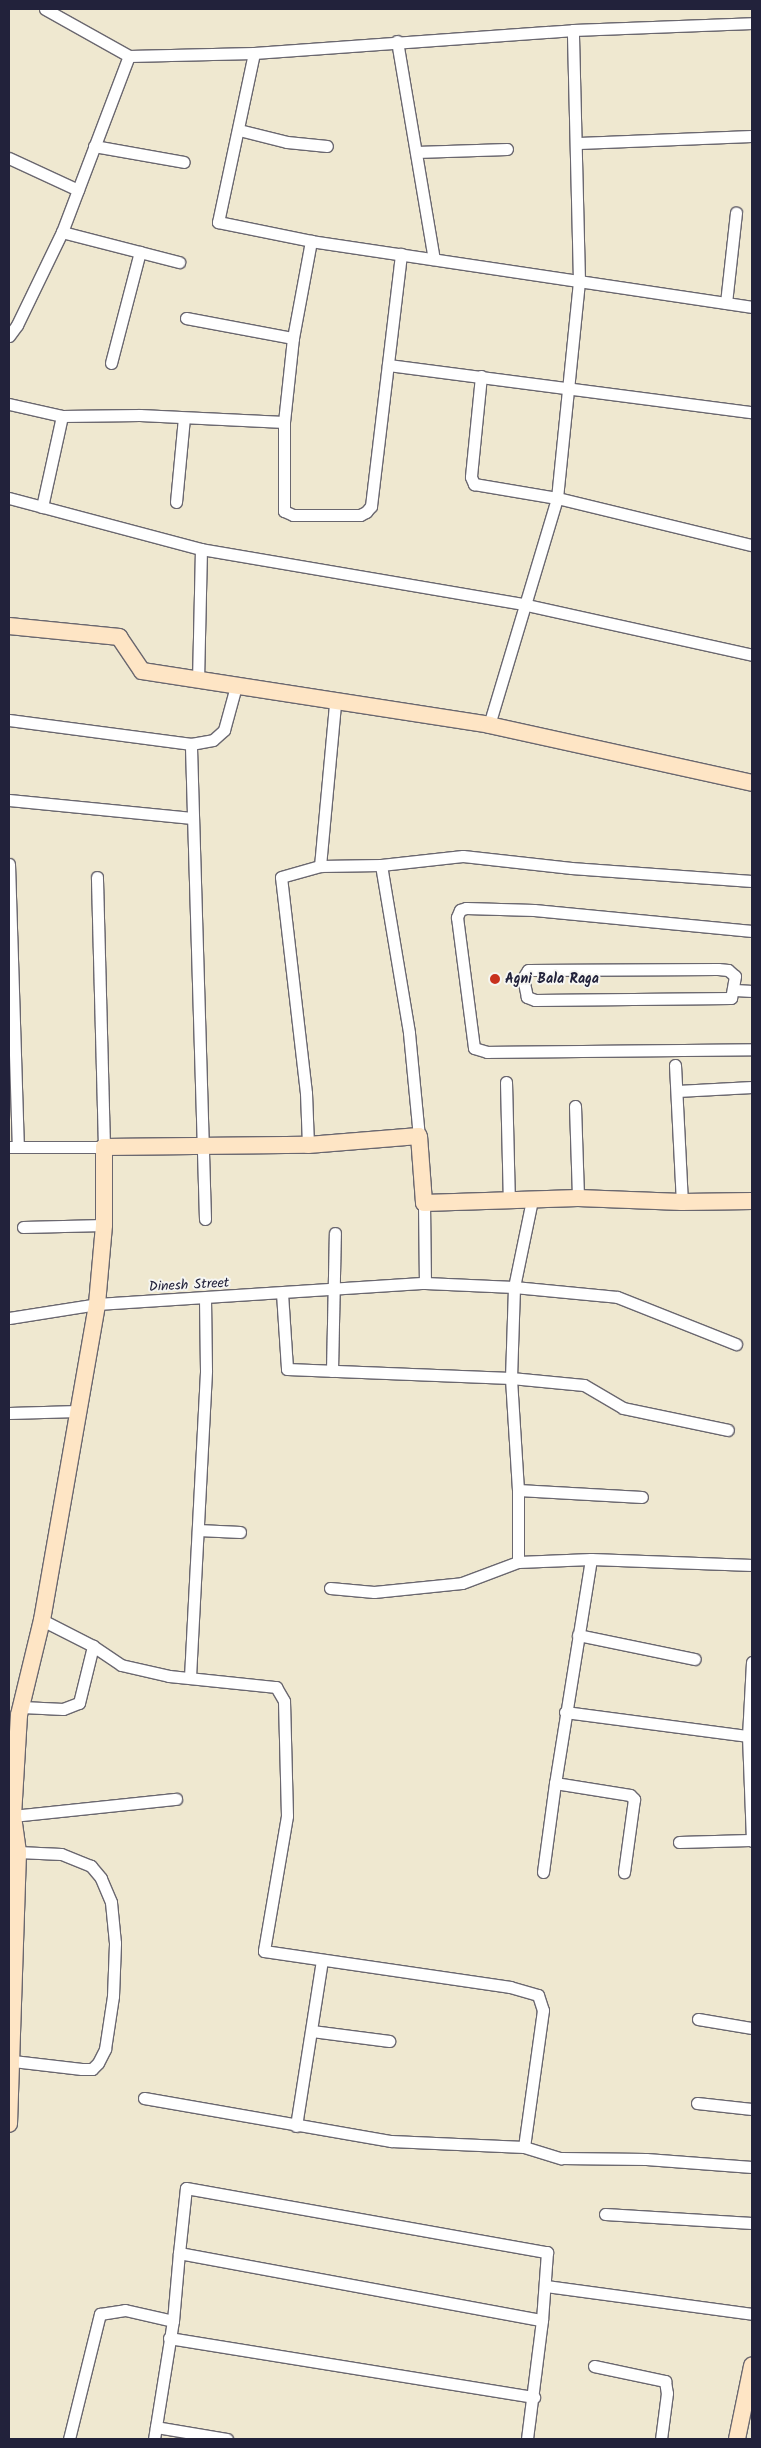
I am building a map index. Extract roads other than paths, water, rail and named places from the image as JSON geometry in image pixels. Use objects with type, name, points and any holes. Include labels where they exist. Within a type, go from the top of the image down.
[{"type":"street","points":[[45,9],[129,56],[254,53],[398,41],[573,30],[752,22]]},
{"type":"street","points":[[489,725],[527,605],[557,498],[570,387],[579,281],[578,143],[573,30]]},
{"type":"street","points":[[398,41],[434,259]]},
{"type":"street","points":[[254,53],[218,222],[311,240],[752,307]]},
{"type":"street","points":[[9,336],[13,323],[62,232],[129,56]]},
{"type":"street","points":[[239,130],[287,142],[327,146]]},
{"type":"street","points":[[578,143],[752,136]]},
{"type":"street","points":[[94,146],[184,162]]},
{"type":"street","points":[[416,152],[507,149]]},
{"type":"street","points":[[9,158],[78,190]]},
{"type":"street","points":[[726,303],[736,213]]},
{"type":"street","points":[[62,232],[179,262]]},
{"type":"street","points":[[311,240],[293,338],[284,422],[284,511],[293,515],[360,515],[371,506],[401,254]]},
{"type":"street","points":[[111,363],[140,252]]},
{"type":"street","points":[[186,318],[293,338]]},
{"type":"street","points":[[388,365],[752,412]]},
{"type":"street","points":[[481,376],[472,481],[557,498],[752,545]]},
{"type":"street","points":[[9,404],[62,416],[284,422]]},
{"type":"street","points":[[42,507],[62,416]]},
{"type":"street","points":[[176,502],[184,418]]},
{"type":"street","points":[[9,498],[201,549],[527,605],[752,655]]},
{"type":"street","points":[[198,681],[201,549]]},
{"type":"street","points":[[9,626],[119,637],[142,671],[335,704],[489,725],[752,782]]},
{"type":"street","points":[[9,720],[191,744],[213,740],[224,730],[236,686]]},
{"type":"street","points":[[320,866],[335,704]]},
{"type":"street","points":[[191,744],[205,1219]]},
{"type":"street","points":[[9,800],[192,818]]},
{"type":"street","points":[[308,1145],[306,1093],[281,877],[320,866],[381,865],[463,856],[571,868],[752,881]]},
{"type":"street","points":[[9,864],[13,1147],[308,1145],[419,1136]]},
{"type":"street","points":[[381,865],[409,1033],[424,1203],[425,1283]]},
{"type":"street","points":[[9,2124],[13,2061],[18,1852],[13,1816],[17,1712],[42,1620],[97,1304],[104,1225],[104,1147],[97,877]]},
{"type":"street","points":[[752,931],[534,910],[466,908],[460,910],[457,916],[474,1048],[487,1052],[752,1049]]},
{"type":"street","points":[[718,969],[728,970],[735,976],[735,990],[734,996],[728,999],[535,1000],[527,997],[523,975],[528,970],[718,969]]},
{"type":"street","points":[[735,990],[752,990]]},
{"type":"street","points":[[676,1065],[682,1202]]},
{"type":"street","points":[[506,1082],[509,1201]]},
{"type":"street","points":[[677,1091],[752,1087]]},
{"type":"street","points":[[575,1106],[578,1198]]},
{"type":"street","points":[[424,1203],[578,1198],[682,1202],[752,1201]]},
{"type":"street","points":[[518,1562],[518,1490],[511,1378],[514,1287],[532,1200]]},
{"type":"street","points":[[23,1227],[104,1225]]},
{"type":"street","points":[[332,1371],[335,1233]]},
{"type":"street","name":"Dinesh Street","points":[[9,1318],[97,1304],[205,1300],[425,1283],[514,1287],[617,1297],[736,1344]]},
{"type":"street","points":[[282,1293],[286,1369],[511,1378],[584,1385],[623,1408],[728,1430]]},
{"type":"street","points":[[190,1677],[206,1370],[205,1300]]},
{"type":"street","points":[[9,1413],[78,1411]]},
{"type":"street","points":[[518,1490],[642,1497]]},
{"type":"street","points":[[198,1530],[240,1532]]},
{"type":"street","points":[[543,1872],[590,1559]]},
{"type":"street","points":[[330,1588],[374,1592],[462,1583],[518,1562],[590,1559],[752,1565]]},
{"type":"street","points":[[42,1620],[93,1646],[121,1665],[169,1676],[276,1687],[284,1701],[287,1816],[264,1951],[510,1987],[538,1995],[544,2010],[524,2147]]},
{"type":"street","points":[[578,1635],[695,1659]]},
{"type":"street","points":[[17,1712],[63,1709],[78,1703],[93,1646]]},
{"type":"street","points":[[679,1842],[751,1840],[748,1736],[752,1662]]},
{"type":"street","points":[[566,1712],[748,1736]]},
{"type":"street","points":[[555,1783],[630,1795],[634,1799],[624,1872]]},
{"type":"street","points":[[13,1816],[176,1799]]},
{"type":"street","points":[[13,2061],[82,2069],[92,2069],[98,2063],[105,2049],[113,1996],[115,1943],[110,1902],[100,1878],[91,1866],[61,1854],[18,1852]]},
{"type":"street","points":[[296,2126],[322,1960]]},
{"type":"street","points":[[698,2020],[752,2028]]},
{"type":"street","points":[[312,2031],[389,2041]]},
{"type":"street","points":[[144,2098],[296,2126],[391,2141],[524,2147],[562,2158],[752,2167]]},
{"type":"street","points":[[697,2103],[752,2109]]},
{"type":"street","points":[[227,2439],[155,2433],[172,2321],[186,2188],[547,2252],[546,2286],[534,2397],[527,2439]]},
{"type":"street","points":[[605,2214],[752,2223]]},
{"type":"street","points":[[179,2253],[542,2320]]},
{"type":"street","points":[[546,2286],[752,2314]]},
{"type":"street","points":[[69,2439],[100,2314],[125,2310],[172,2321]]},
{"type":"street","points":[[169,2338],[534,2397]]},
{"type":"street","points":[[594,2366],[664,2381],[666,2393],[661,2439]]},
{"type":"street","points":[[737,2439],[752,2366]]},
{"type":"place","name":"Agni Bala Raga","points":[[495,979]]}]
